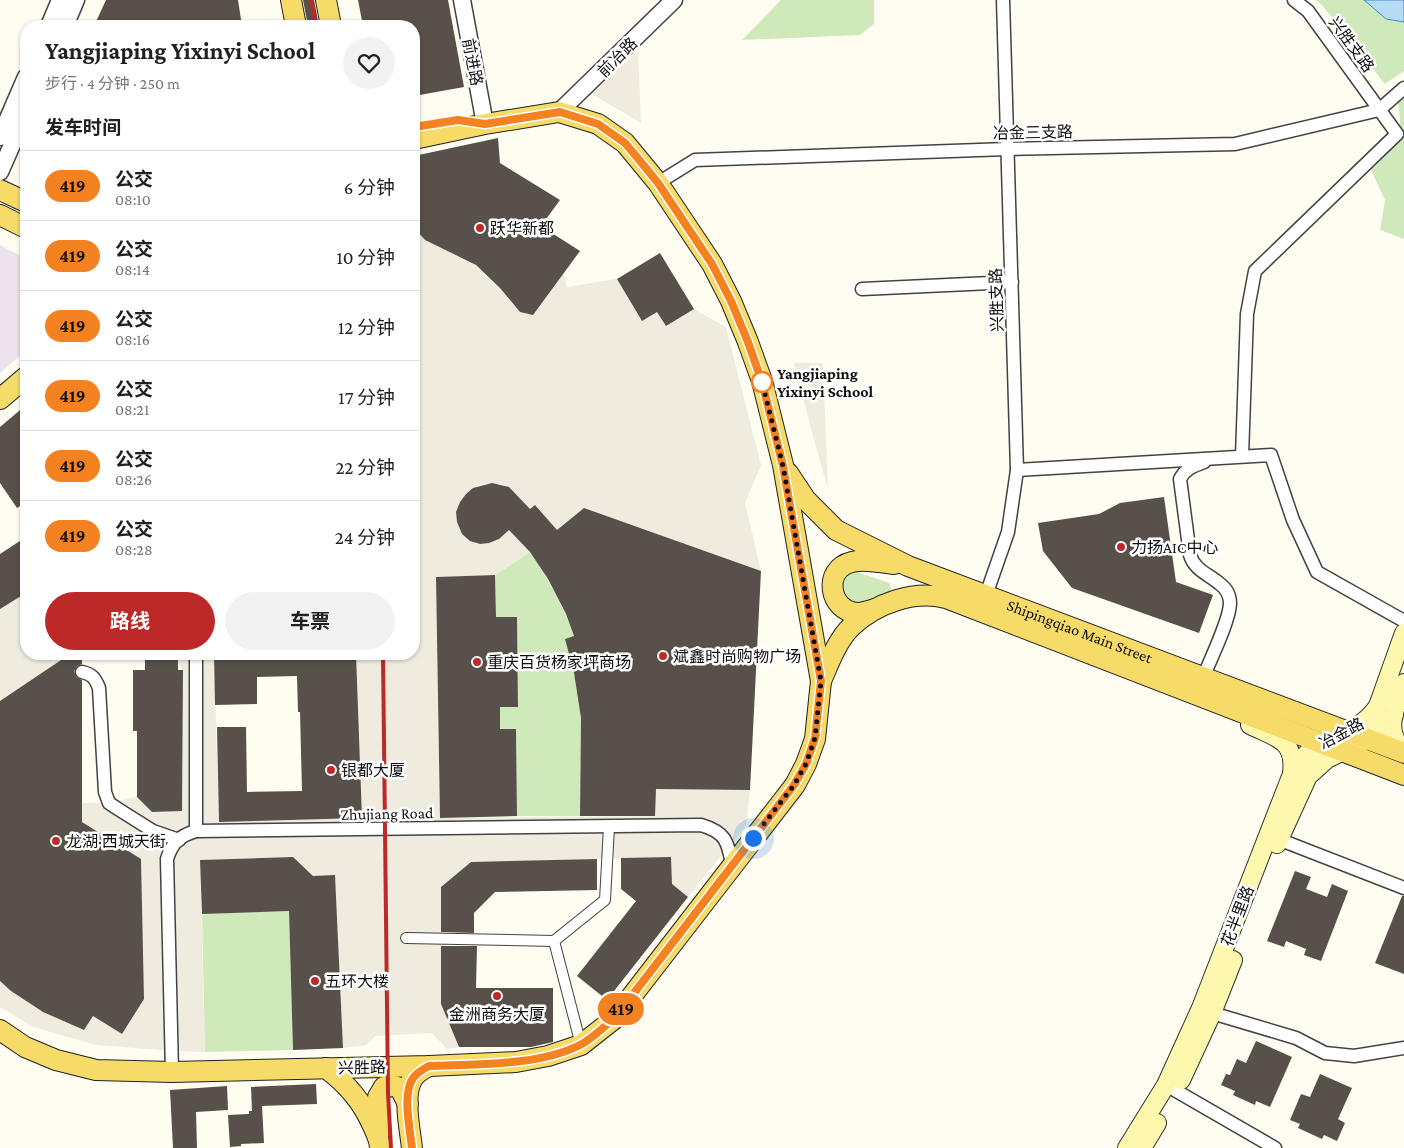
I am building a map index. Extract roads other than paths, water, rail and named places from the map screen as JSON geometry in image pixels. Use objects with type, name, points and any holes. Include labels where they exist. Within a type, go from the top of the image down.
[{"type":"main road","points":[[291,0],[295,20]]},
{"type":"main road","points":[[326,0],[330,20]]},
{"type":"main road","points":[[420,138],[485,124],[560,112]]},
{"type":"main road","name":"兴胜路","points":[[0,1030],[25,1047],[56,1060],[96,1070],[172,1072],[429,1066],[516,1062],[548,1056],[581,1045],[614,1019],[794,785],[806,764],[815,738],[821,681],[783,466],[762,382],[731,301],[708,257],[658,183],[625,143],[598,124],[560,112]]},
{"type":"main road","points":[[420,126],[458,120],[485,124]]},
{"type":"main road","points":[[0,190],[20,199]]},
{"type":"main road","points":[[0,215],[20,225]]},
{"type":"main road","points":[[0,399],[20,382]]},
{"type":"main road","name":"Shipingqiao Main Street","points":[[783,466],[806,500],[836,530],[908,566],[1366,740],[1404,752]]},
{"type":"main road","points":[[882,607],[863,612],[850,612],[840,605],[833,593],[832,579],[847,563],[861,560],[908,566]]},
{"type":"main road","name":"Shipingqiao Main Street","points":[[821,681],[833,653],[851,627],[866,616],[896,601],[917,596],[934,596],[946,598],[1404,775]]},
{"type":"main road","name":"冶金路","points":[[1297,779],[1301,760],[1319,743],[1366,721],[1378,706],[1404,633]]},
{"type":"main road","points":[[1404,683],[1391,729],[1393,737],[1404,752]]},
{"type":"main road","name":"花半里路","points":[[1142,1148],[1171,1087],[1212,1013],[1278,839],[1297,779],[1292,756],[1280,738],[1246,722],[1224,706]]},
{"type":"main road","points":[[1378,706],[1366,740],[1366,746],[1371,755],[1384,767]]},
{"type":"main road","points":[[1293,712],[1316,729],[1319,734],[1319,743]]},
{"type":"main road","name":"花半里路","points":[[1297,779],[1308,776],[1316,767],[1340,751],[1366,740],[1394,715]]},
{"type":"main road","name":"花半里路","points":[[1127,1148],[1171,1087],[1201,1008],[1297,779]]},
{"type":"main road","points":[[412,1148],[408,1089],[420,1071],[429,1066]]},
{"type":"main road","points":[[326,1068],[343,1081],[356,1095],[369,1116],[380,1145]]},
{"type":"main road","points":[[380,1145],[378,1097],[384,1088],[394,1086],[400,1088],[408,1104]]},
{"type":"street","points":[[52,20],[60,0]]},
{"type":"street","points":[[67,20],[76,0]]},
{"type":"street","name":"前进路","points":[[462,0],[485,124]]},
{"type":"street","name":"前冶路","points":[[560,112],[674,0]]},
{"type":"street","name":"兴胜支路","points":[[986,595],[1008,532],[1017,470],[1003,0]]},
{"type":"street","name":"兴胜支路","points":[[1294,0],[1308,11],[1379,110],[1400,136]]},
{"type":"street","name":"冶金三支路","points":[[658,183],[695,160],[1007,149],[1235,144],[1379,110],[1404,88]]},
{"type":"street","points":[[0,137],[20,91]]},
{"type":"street","points":[[0,172],[20,127]]},
{"type":"street","points":[[1242,456],[1246,314],[1255,271],[1400,136]]},
{"type":"street","points":[[862,289],[1012,282]]},
{"type":"street","points":[[1017,470],[1271,455],[1293,520],[1317,572],[1404,621]]},
{"type":"street","points":[[1203,678],[1226,620],[1230,603],[1226,589],[1199,570],[1191,560],[1179,484],[1182,474],[1190,467],[1216,458]]},
{"type":"street","points":[[172,1072],[167,859],[171,847],[188,834],[196,831],[196,660]]},
{"type":"street","points":[[82,672],[90,674],[96,680],[99,688],[105,792],[109,803],[153,831],[179,840]]},
{"type":"street","name":"Zhujiang Road","points":[[196,831],[701,825],[714,829],[723,836],[727,843],[732,865]]},
{"type":"street","points":[[406,938],[554,941],[605,900],[609,827]]},
{"type":"street","points":[[1278,839],[1404,888]]},
{"type":"street","points":[[554,941],[581,1045]]},
{"type":"street","points":[[1212,1013],[1296,1038],[1325,1054],[1354,1056],[1404,1048]]},
{"type":"street","points":[[1171,1087],[1274,1148]]},
{"type":"water","points":[[1364,0],[1404,0],[1404,22],[1386,19]]},
{"type":"railway","points":[[311,0],[315,20]]},
{"type":"railway","points":[[383,660],[388,1093],[391,1148]]},
{"type":"place","name":"跃华新都","points":[[480,228]]},
{"type":"place","name":"Yangjiaping Yixinyi School","points":[[762,382]]},
{"type":"place","name":"力扬AIC中心","points":[[1121,547]]},
{"type":"place","name":"斌鑫时尚购物广场","points":[[663,656]]},
{"type":"place","name":"重庆百货杨家坪商场","points":[[477,662]]},
{"type":"place","name":"银都大厦","points":[[331,770]]},
{"type":"place","name":"龙湖·西城天街","points":[[56,841]]},
{"type":"place","name":"五环大楼","points":[[315,981]]},
{"type":"place","name":"金洲商务大厦","points":[[497,996]]}]
